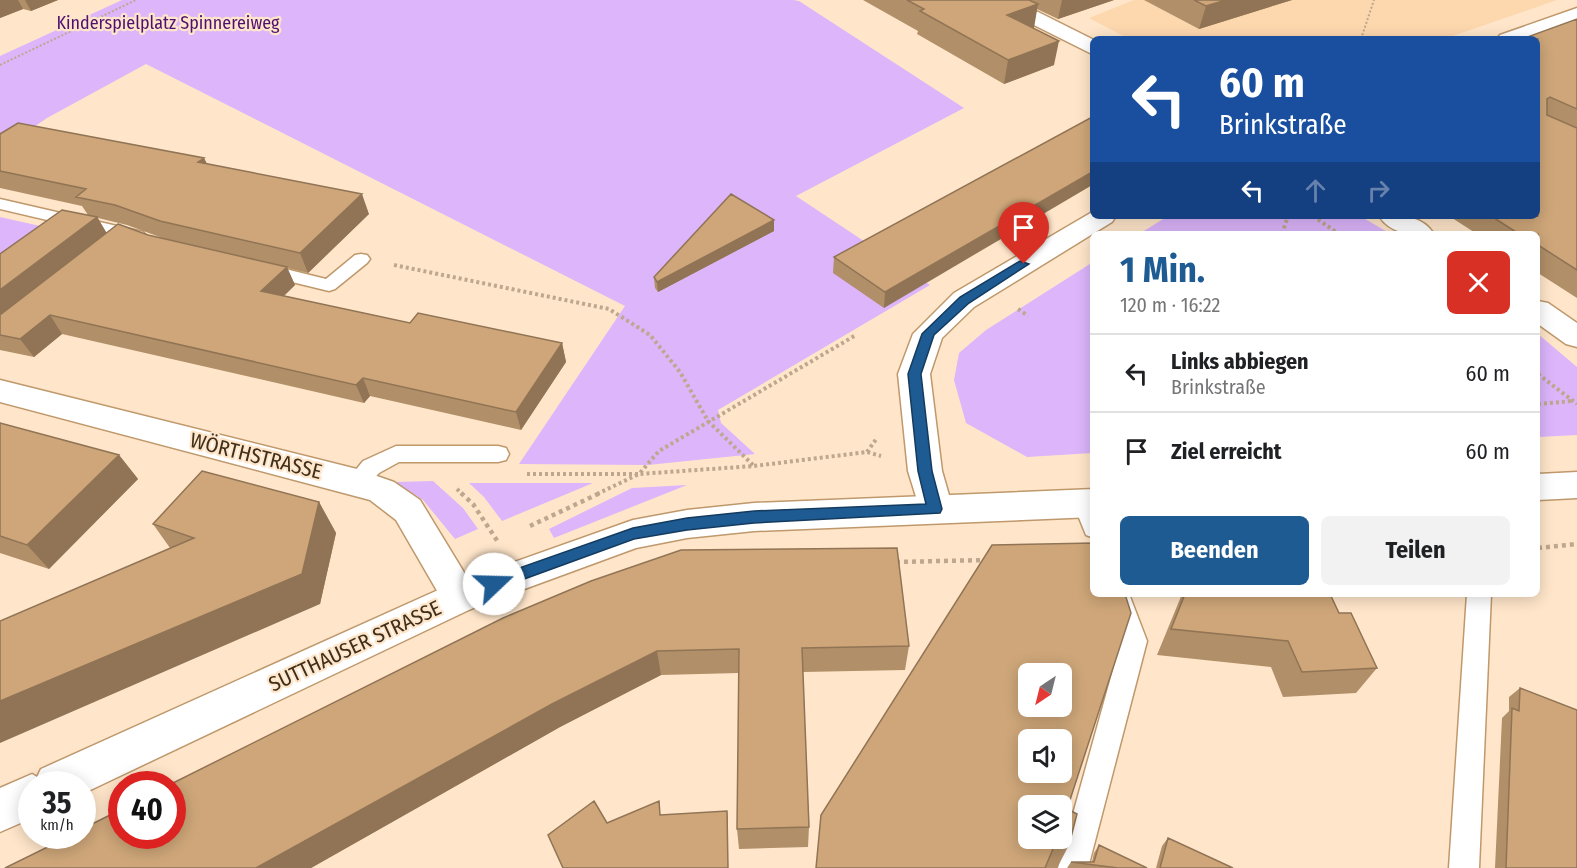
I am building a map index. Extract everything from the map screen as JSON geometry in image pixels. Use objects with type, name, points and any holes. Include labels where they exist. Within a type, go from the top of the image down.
[{"type":"street","points":[[999,0],[1090,47]]},
{"type":"street","points":[[1517,36],[1571,20]]},
{"type":"street","points":[[935,509],[925,471],[914,374],[928,334],[964,300],[1098,219]]},
{"type":"street","points":[[1397,219],[1416,231]]},
{"type":"street","points":[[1540,311],[1577,338]]},
{"type":"street","name":"WÖRTHSTRASSE","points":[[0,390],[357,482],[382,491],[408,510],[460,597]]},
{"type":"street","points":[[1540,487],[1577,485]]},
{"type":"street","name":"SUTTHAUSER STRASSE","points":[[84,771],[460,597],[633,534],[687,524],[754,517],[935,509],[1090,512]]},
{"type":"street","points":[[0,810],[18,802]]},
{"type":"lane","points":[[0,204],[126,232],[155,243]]},
{"type":"lane","points":[[108,246],[126,232]]},
{"type":"lane","points":[[252,267],[329,285],[361,259]]},
{"type":"lane","points":[[357,482],[371,466],[396,454],[498,454]]},
{"type":"lane","points":[[1073,868],[1134,641],[1118,597]]},
{"type":"lane","points":[[1464,868],[1479,597]]},
{"type":"path","points":[[0,65],[136,0]]},
{"type":"path","points":[[1362,36],[1374,0]]},
{"type":"path","points":[[1317,219],[1335,231]]},
{"type":"path","points":[[361,259],[609,309],[650,334],[680,372],[708,421],[754,465]]},
{"type":"path","points":[[639,474],[659,451],[856,334]]},
{"type":"path","points":[[1540,376],[1575,403]]},
{"type":"path","points":[[1540,404],[1575,403]]},
{"type":"path","points":[[448,481],[473,504],[498,541]]},
{"type":"path","points":[[1540,548],[1577,544]]},
{"type":"path","points":[[894,562],[1000,560]]},
{"type":"shaded area","points":[[1134,0],[1557,0],[1453,36],[1123,36],[1089,18]]},
{"type":"green space","name":"Kinderspielplatz Spinnereiweg","points":[[122,0],[799,1],[964,108],[796,196],[930,285],[718,410],[721,423],[755,454],[648,465],[519,464],[625,306],[146,64],[47,118],[0,150],[0,56]]},
{"type":"green space","points":[[0,217],[58,230],[0,274]]},
{"type":"green space","points":[[1163,219],[1365,219],[1386,231],[1144,231]]},
{"type":"green space","points":[[1090,264],[1090,453],[1027,457],[966,423],[954,380],[959,353],[986,330]]},
{"type":"green space","points":[[1540,336],[1577,367],[1577,435],[1540,437]]},
{"type":"green space","points":[[433,481],[463,508],[478,529],[455,539],[423,500],[395,482]]},
{"type":"green space","points":[[469,483],[593,483],[502,521],[484,497]]},
{"type":"green space","points":[[687,485],[554,538],[549,529],[632,488]]},
{"type":"building","points":[[907,0],[1029,0],[1038,4],[1007,15],[1059,41],[1008,60],[920,11],[924,9]]},
{"type":"building","points":[[1194,0],[1226,0],[1206,6]]},
{"type":"building","points":[[1577,19],[1577,109],[1550,97],[1547,99],[1547,115],[1577,128],[1577,270],[1540,246],[1540,231],[1514,231],[1496,219],[1540,219],[1540,36],[1530,36]]},
{"type":"building","points":[[1090,118],[1090,173],[885,292],[834,257]]},
{"type":"building","points":[[18,123],[204,158],[198,162],[362,194],[300,253],[160,221],[115,205],[76,197],[86,189],[0,171],[0,134]]},
{"type":"building","points":[[731,194],[774,220],[657,282],[654,277]]},
{"type":"building","points":[[62,210],[97,217],[0,290],[0,254]]},
{"type":"building","points":[[118,224],[148,235],[287,267],[261,291],[410,323],[418,313],[562,343],[516,412],[363,378],[356,385],[50,315],[20,339],[0,335],[0,315]]},
{"type":"building","points":[[0,423],[119,455],[27,545],[0,536]]},
{"type":"building","points":[[202,471],[319,502],[302,574],[0,701],[0,621],[194,538],[153,524]]},
{"type":"building","points":[[1090,543],[1090,597],[1126,597],[1131,613],[1072,795],[1018,795],[1018,849],[1053,849],[1045,868],[816,868],[821,815],[992,545]]},
{"type":"building","points":[[897,548],[909,646],[802,648],[809,827],[737,829],[739,649],[657,651],[552,704],[256,868],[5,868],[44,849],[96,849],[96,822],[108,816],[108,849],[186,849],[186,776],[503,618],[591,581],[681,550]]},
{"type":"building","points":[[1184,597],[1331,597],[1339,613],[1351,613],[1377,668],[1302,672],[1288,641],[1171,629]]},
{"type":"building","points":[[1520,688],[1577,710],[1577,868],[1506,868],[1512,708],[1519,711]]},
{"type":"building","points":[[594,801],[607,823],[659,801],[660,815],[727,811],[728,868],[563,868],[548,835]]},
{"type":"building","points":[[1072,812],[1077,814],[1072,833]]},
{"type":"building","points":[[1168,838],[1233,868],[1160,868]]},
{"type":"building","points":[[1099,845],[1147,868],[1118,868],[1071,862],[1094,862]]},
{"type":"route","points":[[494,584],[633,534],[687,524],[754,517],[935,509],[925,471],[914,374],[928,334],[964,300],[1024,264]]}]
